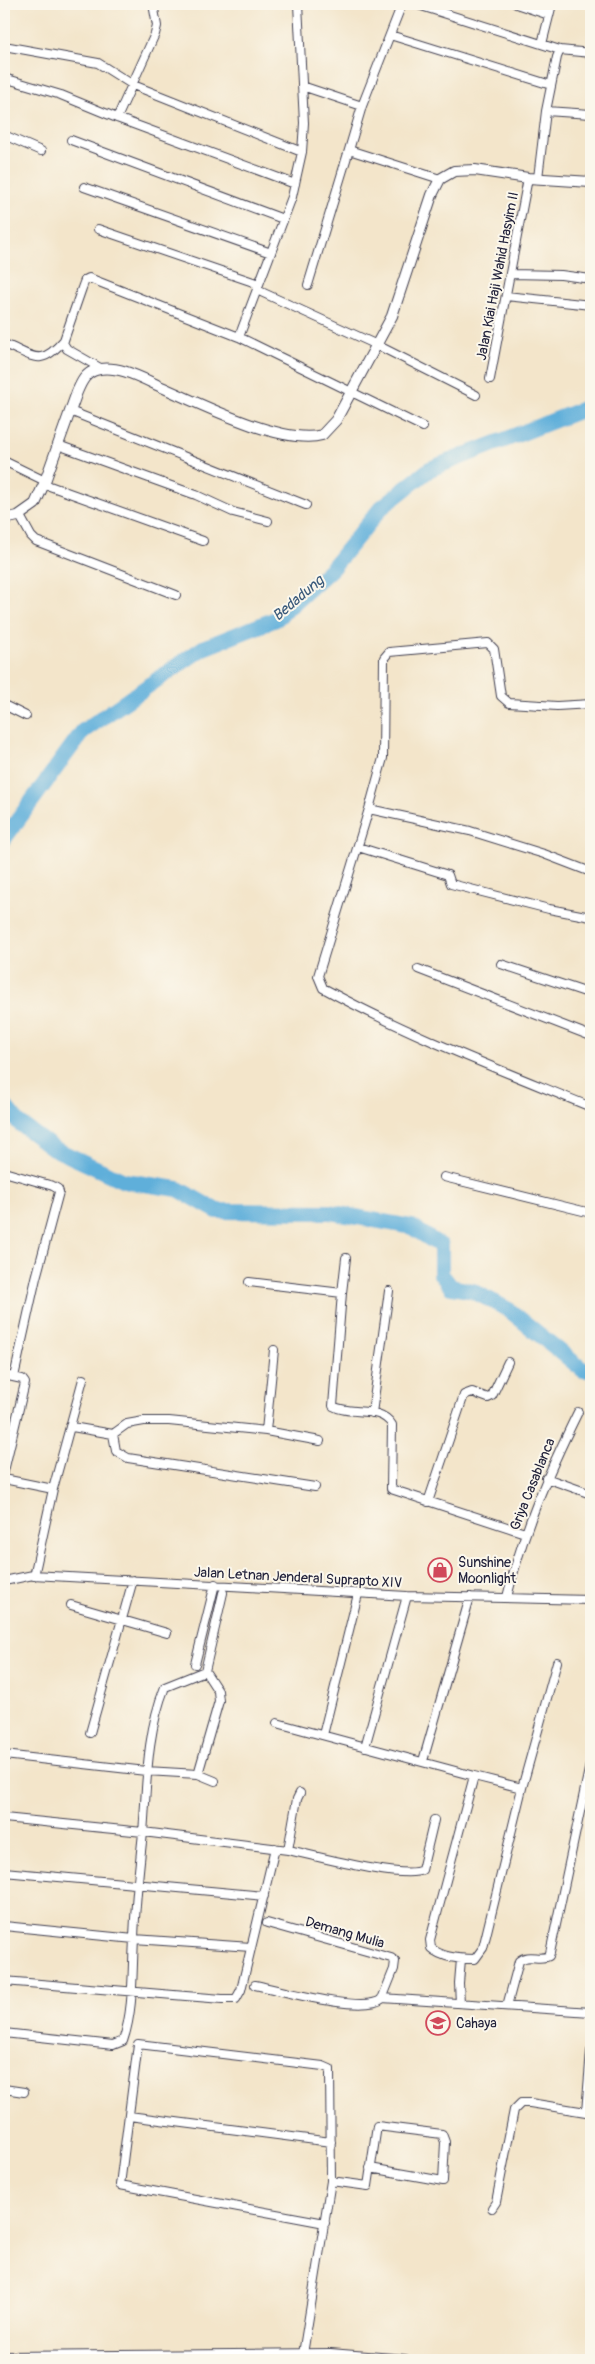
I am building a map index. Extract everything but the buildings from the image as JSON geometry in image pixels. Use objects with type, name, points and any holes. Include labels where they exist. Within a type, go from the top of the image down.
[{"type":"street","points":[[117,118],[155,34],[157,26],[153,4]]},
{"type":"street","points":[[239,337],[295,184],[302,152],[304,124],[298,4]]},
{"type":"street","points":[[308,285],[362,106],[402,4]]},
{"type":"street","points":[[415,4],[560,50],[591,53]]},
{"type":"street","points":[[516,4],[549,15]]},
{"type":"street","points":[[542,44],[552,4]]},
{"type":"street","points":[[390,35],[551,85]]},
{"type":"street","points":[[4,46],[98,63],[132,85],[302,152]]},
{"type":"street","name":"Jalan Kiai Haji Wahid Hasyim II","points":[[490,379],[510,274],[533,178],[551,85],[560,50]]},
{"type":"street","points":[[4,78],[60,95],[295,184]]},
{"type":"street","points":[[302,86],[362,106]]},
{"type":"street","points":[[546,111],[591,114]]},
{"type":"street","points":[[4,135],[41,151]]},
{"type":"street","points":[[71,140],[283,219]]},
{"type":"street","points":[[349,150],[440,179]]},
{"type":"street","points":[[4,519],[20,516],[35,504],[82,381],[89,373],[102,369],[119,370],[221,413],[268,429],[299,438],[322,435],[336,420],[392,316],[432,195],[440,179],[454,172],[475,170],[533,178],[591,182]]},
{"type":"street","points":[[84,187],[271,253]]},
{"type":"street","points":[[98,229],[258,287],[476,395]]},
{"type":"street","points":[[510,274],[591,279]]},
{"type":"street","points":[[4,344],[41,358],[49,356],[64,340],[85,280],[88,278],[239,337],[423,427]]},
{"type":"street","points":[[506,296],[591,304]]},
{"type":"street","points":[[64,340],[67,349],[102,369]]},
{"type":"street","points":[[70,411],[306,505]]},
{"type":"street","points":[[58,445],[196,495],[233,512],[268,521]]},
{"type":"street","points":[[4,461],[45,482],[203,541]]},
{"type":"street","points":[[20,516],[31,536],[36,541],[176,595]]},
{"type":"street","points":[[591,704],[558,706],[509,703],[502,696],[494,649],[488,643],[389,652],[384,658],[383,758],[318,976],[322,988],[357,1007],[471,1058],[591,1107]]},
{"type":"street","points":[[4,705],[26,716]]},
{"type":"street","points":[[369,809],[470,831],[544,854],[591,872]]},
{"type":"street","points":[[358,847],[448,875],[451,884],[548,908],[591,916]]},
{"type":"street","points":[[501,964],[591,994]]},
{"type":"street","points":[[418,969],[591,1036]]},
{"type":"street","points":[[4,1172],[53,1186],[60,1192],[36,1278],[14,1377]]},
{"type":"street","points":[[444,1177],[591,1213]]},
{"type":"street","points":[[346,1258],[333,1406],[386,1417],[392,1426],[391,1489],[525,1533]]},
{"type":"street","points":[[249,1282],[342,1293]]},
{"type":"street","points":[[372,1413],[389,1291]]},
{"type":"street","points":[[266,1431],[274,1350]]},
{"type":"street","points":[[428,1502],[464,1395],[472,1392],[488,1398],[492,1396],[508,1362]]},
{"type":"street","points":[[4,1375],[24,1380],[26,1383],[4,1471]]},
{"type":"street","points":[[33,1576],[53,1489],[72,1427],[83,1379]]},
{"type":"street","name":"Griya Casablanca","points":[[507,1597],[525,1533],[546,1478],[578,1412]]},
{"type":"street","points":[[72,1427],[114,1434],[127,1424],[144,1421],[169,1421],[266,1431],[320,1441]]},
{"type":"street","points":[[114,1434],[116,1451],[133,1460],[314,1487]]},
{"type":"street","points":[[546,1478],[591,1494]]},
{"type":"street","points":[[4,1479],[53,1489]]},
{"type":"street","name":"Jalan Letnan Jenderal Suprapto XIV","points":[[4,1581],[33,1576],[215,1584],[358,1594],[591,1600]]},
{"type":"street","points":[[90,1733],[133,1580]]},
{"type":"street","points":[[195,1664],[215,1584]]},
{"type":"street","points":[[198,1774],[219,1701],[218,1690],[205,1671],[222,1593]]},
{"type":"street","points":[[323,1735],[358,1594]]},
{"type":"street","points":[[366,1747],[407,1596]]},
{"type":"street","points":[[423,1761],[470,1597]]},
{"type":"street","points":[[71,1605],[168,1633]]},
{"type":"street","points":[[474,1776],[430,1940],[430,1948],[437,1954],[461,1959],[475,1959],[483,1948],[522,1788],[557,1662]]},
{"type":"street","points":[[4,2033],[118,2044],[124,2036],[132,1992],[137,1883],[143,1832],[146,1771],[159,1702],[165,1687],[205,1671]]},
{"type":"street","points":[[277,1724],[522,1788]]},
{"type":"street","points":[[4,1755],[146,1771],[198,1774],[215,1781]]},
{"type":"street","points":[[507,2006],[520,1961],[527,1957],[547,1958],[550,1953],[591,1760]]},
{"type":"street","points":[[288,1850],[297,1799],[300,1793]]},
{"type":"street","points":[[4,1818],[275,1848],[402,1873],[417,1873],[424,1868],[434,1820]]},
{"type":"street","points":[[4,1981],[236,1999],[241,1990],[275,1848]]},
{"type":"street","points":[[4,1872],[264,1896]]},
{"type":"street","name":"Demang Mulia","points":[[268,1923],[391,1958],[394,1961],[394,1969],[382,1998]]},
{"type":"street","points":[[4,1926],[134,1939],[251,1947]]},
{"type":"street","points":[[460,2003],[461,1959]]},
{"type":"street","points":[[255,1985],[337,2003],[372,2003],[379,2002],[382,1998],[591,2012]]},
{"type":"street","points":[[303,2354],[325,2223],[331,2181],[331,2072],[327,2066],[138,2044],[120,2185],[325,2223]]},
{"type":"street","points":[[492,2208],[496,2202],[516,2106],[521,2103],[530,2103],[589,2113],[591,2051]]},
{"type":"street","points":[[4,2090],[24,2092]]},
{"type":"street","points":[[129,2116],[330,2142]]},
{"type":"street","points":[[331,2181],[368,2186],[370,2168],[376,2126],[442,2134],[445,2142],[443,2181],[370,2168]]},
{"type":"street","points":[[4,2357],[330,2354],[405,2360]]},
{"type":"waterway","name":"Bedadung","points":[[4,839],[83,731],[203,648],[276,619],[332,568],[381,508],[430,469],[591,406]]},
{"type":"waterway","points":[[4,1105],[19,1123],[53,1148],[124,1181],[178,1189],[217,1211],[329,1212],[412,1227],[441,1246],[441,1274],[451,1287],[473,1291],[509,1310],[583,1370],[591,1370]]},
{"type":"place","name":"Sunshine Moonlight","points":[[440,1570]]},
{"type":"place","name":"Cahaya","points":[[438,2023]]}]
